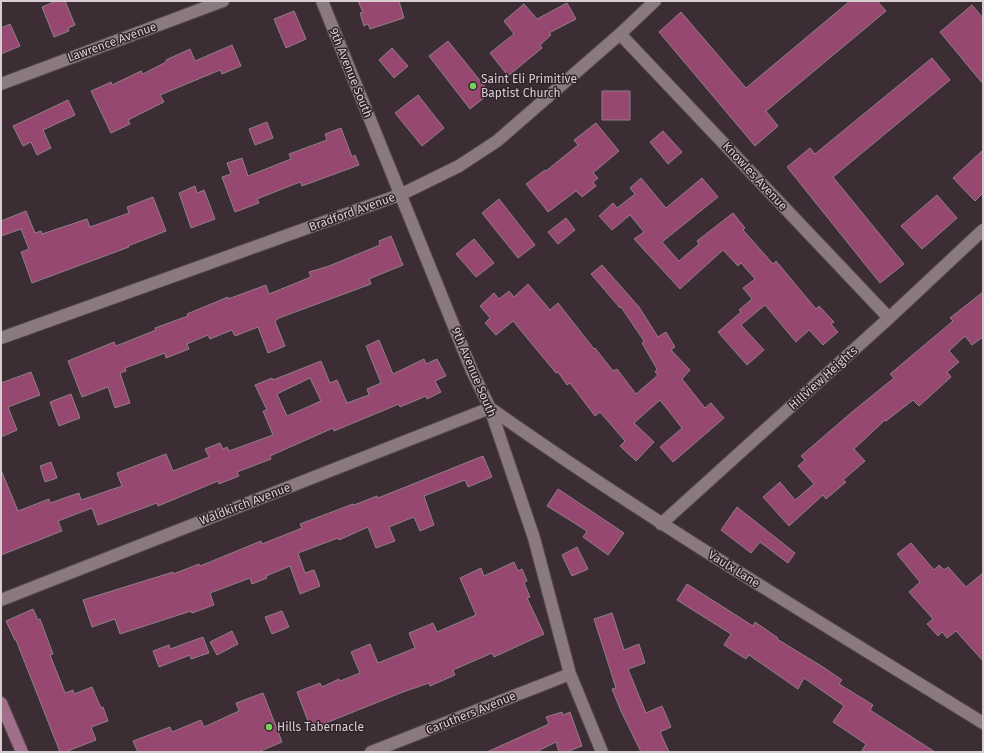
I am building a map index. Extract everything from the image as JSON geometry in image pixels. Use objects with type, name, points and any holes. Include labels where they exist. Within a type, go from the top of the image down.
[{"type":"street","name":"Lawrence Avenue","points":[[1,84],[223,1]]},
{"type":"street","name":"9th Avenue South","points":[[322,1],[353,80],[402,194],[472,371],[490,408],[534,538],[570,674],[602,752]]},
{"type":"street","name":"Bradford Avenue","points":[[1,338],[402,194],[459,166],[497,141],[620,34],[655,1]]},
{"type":"street","name":"Knowles Avenue","points":[[620,34],[889,318]]},
{"type":"street","name":"Hillview Heights","points":[[661,524],[982,232]]},
{"type":"street","name":"Vaulx Lane","points":[[490,408],[560,458],[661,524],[983,723]]},
{"type":"street","name":"Waldkirch Avenue","points":[[1,600],[490,408]]},
{"type":"street","name":"Caruthers Avenue","points":[[372,752],[570,674]]},
{"type":"street","points":[[1,703],[22,752]]},
{"type":"building","points":[[56,1],[65,1],[75,25],[68,28],[69,31],[54,37],[42,7]]},
{"type":"building","points":[[358,1],[399,1],[404,18],[370,29],[368,24],[364,26],[360,13],[363,12]]},
{"type":"building","points":[[850,1],[877,1],[886,11],[766,111],[778,126],[755,146],[659,32],[681,12],[746,88]]},
{"type":"building","points":[[567,3],[576,19],[549,33],[551,35],[540,45],[542,48],[508,76],[490,53],[514,34],[504,21],[524,4],[537,19]]},
{"type":"building","points":[[972,5],[983,18],[983,84],[940,32]]},
{"type":"building","points":[[294,11],[306,39],[286,48],[274,19]]},
{"type":"building","points":[[10,24],[20,46],[1,54],[1,28]]},
{"type":"building","points":[[448,41],[490,93],[470,109],[429,56]]},
{"type":"building","points":[[232,45],[241,66],[222,74],[220,70],[160,95],[164,102],[128,120],[130,124],[111,133],[91,91],[111,82],[112,85],[141,71],[143,74],[166,62],[166,60],[190,49],[195,61]]},
{"type":"building","points":[[392,48],[408,66],[394,78],[379,60]]},
{"type":"building","points":[[932,58],[950,80],[833,177],[904,264],[880,283],[787,167],[810,148],[815,154]]},
{"type":"building","points":[[602,91],[630,91],[630,120],[602,120]]},
{"type":"building","points":[[418,95],[444,128],[422,146],[395,113]]},
{"type":"building","points":[[68,100],[75,115],[43,130],[51,148],[37,155],[31,142],[23,146],[13,126]]},
{"type":"building","points":[[267,122],[273,138],[255,145],[249,129]]},
{"type":"building","points":[[596,123],[619,151],[593,173],[598,178],[593,182],[596,186],[582,197],[576,191],[548,212],[526,184],[545,170],[546,171],[578,145],[574,140]]},
{"type":"building","points":[[341,128],[352,157],[355,155],[359,165],[302,186],[300,182],[257,199],[259,203],[235,212],[222,177],[231,174],[227,163],[242,158],[248,176],[291,159],[289,154],[327,140],[325,134]]},
{"type":"building","points":[[663,131],[682,152],[668,164],[650,142]]},
{"type":"building","points":[[983,150],[983,193],[975,201],[953,178]]},
{"type":"building","points":[[641,178],[666,208],[702,178],[718,197],[662,242],[679,261],[699,244],[697,241],[733,213],[745,228],[743,230],[773,264],[776,261],[816,309],[819,306],[834,322],[831,324],[838,332],[823,345],[809,330],[796,342],[765,305],[741,325],[764,350],[747,365],[718,332],[741,312],[739,310],[752,299],[743,288],[755,279],[741,263],[738,266],[723,250],[680,289],[634,239],[644,232],[630,215],[612,230],[599,216],[613,203],[617,208],[635,194],[630,188]]},
{"type":"building","points":[[195,186],[197,193],[204,190],[215,219],[191,228],[179,193]]},
{"type":"building","points":[[937,195],[957,218],[922,249],[901,226]]},
{"type":"building","points":[[153,197],[166,231],[128,246],[129,247],[32,283],[21,252],[29,249],[21,229],[1,236],[1,221],[26,211],[35,233],[41,231],[42,234],[87,219],[90,227],[129,213],[127,207]]},
{"type":"building","points":[[499,199],[535,245],[518,258],[482,213]]},
{"type":"building","points":[[566,218],[575,230],[558,244],[548,232]]},
{"type":"building","points":[[391,236],[403,265],[369,279],[371,284],[279,318],[275,321],[285,346],[268,353],[258,327],[235,336],[232,330],[210,339],[208,335],[187,344],[189,349],[166,358],[165,353],[125,368],[126,371],[120,373],[130,403],[115,408],[108,387],[82,397],[68,361],[114,342],[116,346],[156,330],[155,328],[188,316],[187,314],[228,297],[228,299],[266,285],[269,294],[311,277],[309,272],[329,266],[380,245],[379,241]]},
{"type":"building","points":[[474,239],[494,263],[476,277],[456,254]]},
{"type":"building","points":[[602,265],[639,307],[658,337],[666,332],[675,347],[671,350],[690,370],[682,379],[705,408],[711,403],[724,418],[673,462],[660,447],[682,428],[660,400],[634,423],[654,442],[636,461],[620,446],[625,441],[600,412],[595,416],[570,383],[567,385],[558,372],[556,373],[513,321],[496,335],[485,323],[490,318],[480,306],[494,293],[499,299],[509,291],[514,297],[528,284],[550,310],[558,303],[594,349],[595,348],[613,371],[617,369],[636,394],[658,375],[655,372],[657,369],[642,343],[644,341],[621,307],[620,308],[591,274]]},
{"type":"building","points":[[983,292],[983,337],[972,345],[965,336],[949,351],[959,362],[947,372],[951,377],[919,406],[913,400],[886,421],[885,420],[854,449],[865,461],[843,480],[846,482],[826,499],[823,495],[789,526],[763,497],[780,482],[795,500],[814,484],[798,466],[805,460],[801,456],[894,378],[890,374],[953,321],[950,318]]},
{"type":"building","points":[[379,340],[393,374],[424,359],[426,364],[437,359],[446,376],[435,381],[441,392],[427,399],[426,396],[400,407],[399,404],[334,431],[333,428],[270,456],[271,459],[237,472],[239,476],[219,484],[218,481],[158,506],[157,503],[98,525],[92,508],[58,521],[62,531],[1,555],[1,470],[18,511],[49,499],[50,503],[79,493],[81,500],[122,486],[117,473],[166,454],[173,471],[209,457],[205,449],[220,443],[223,449],[227,447],[229,451],[273,435],[263,411],[267,410],[255,385],[272,378],[273,380],[321,361],[330,383],[337,380],[347,403],[369,395],[367,389],[381,383],[366,346]],"holes":[[[310,378],[321,401],[287,416],[277,394]]]},
{"type":"building","points":[[31,372],[40,395],[8,407],[17,430],[1,437],[1,383]]},
{"type":"building","points":[[71,394],[80,418],[59,426],[50,402]]},
{"type":"building","points":[[483,456],[492,477],[468,487],[465,480],[424,496],[434,525],[420,531],[414,517],[389,527],[395,541],[376,548],[368,527],[339,540],[338,538],[298,553],[305,573],[314,570],[320,586],[300,594],[290,566],[266,576],[267,578],[252,584],[250,578],[210,593],[214,605],[192,613],[191,611],[120,634],[115,619],[92,627],[83,600],[173,572],[173,574],[199,564],[200,566],[261,541],[262,544],[302,528],[300,524],[377,496],[378,498]]},
{"type":"building","points":[[51,462],[57,478],[45,482],[40,466]]},
{"type":"building","points":[[558,489],[624,533],[608,555],[583,537],[587,531],[547,506]]},
{"type":"building","points":[[737,507],[795,553],[788,563],[760,542],[751,553],[721,530]]},
{"type":"building","points":[[911,543],[934,570],[939,565],[944,570],[948,567],[966,587],[983,573],[983,661],[956,631],[947,638],[942,632],[938,636],[927,624],[933,619],[909,592],[920,582],[897,554]]},
{"type":"building","points":[[577,547],[588,569],[572,576],[562,555]]},
{"type":"building","points":[[514,562],[518,571],[522,569],[527,581],[524,583],[530,597],[527,598],[544,634],[494,657],[492,653],[453,670],[455,675],[430,686],[429,683],[403,692],[311,729],[297,692],[320,683],[322,687],[339,679],[340,681],[360,673],[351,652],[370,644],[378,663],[415,648],[409,633],[433,623],[437,632],[476,615],[460,578],[481,568],[484,576]]},
{"type":"building","points":[[687,584],[753,626],[755,622],[778,638],[777,639],[823,667],[842,680],[839,684],[873,705],[870,710],[935,752],[861,752],[866,744],[833,722],[844,706],[804,678],[798,689],[749,655],[746,659],[724,645],[731,634],[677,600]]},
{"type":"building","points":[[33,609],[38,620],[40,619],[53,654],[50,655],[65,693],[73,690],[74,694],[92,687],[101,708],[103,707],[108,721],[91,727],[96,740],[65,752],[60,752],[16,640],[6,621]]},
{"type":"building","points":[[282,611],[289,627],[272,634],[265,617]]},
{"type":"building","points":[[612,613],[624,650],[639,644],[645,663],[628,669],[646,713],[662,706],[671,727],[660,732],[669,752],[641,752],[621,711],[612,689],[616,688],[594,619]]},
{"type":"building","points":[[232,631],[238,644],[217,655],[210,642]]},
{"type":"building","points":[[203,637],[209,653],[191,659],[190,655],[159,667],[153,651],[169,645],[170,649]]},
{"type":"building","points":[[263,693],[282,742],[258,752],[138,752],[133,741],[170,727],[172,732],[201,720],[204,727],[239,711],[236,703]]},
{"type":"building","points":[[562,712],[563,715],[570,712],[582,746],[566,752],[559,752],[556,742],[536,752],[487,752],[549,724],[546,717]]},
{"type":"place","name":"Saint Eli Primitive Baptist Church","points":[[473,86]]},
{"type":"place","name":"Hills Tabernacle","points":[[269,727]]}]
